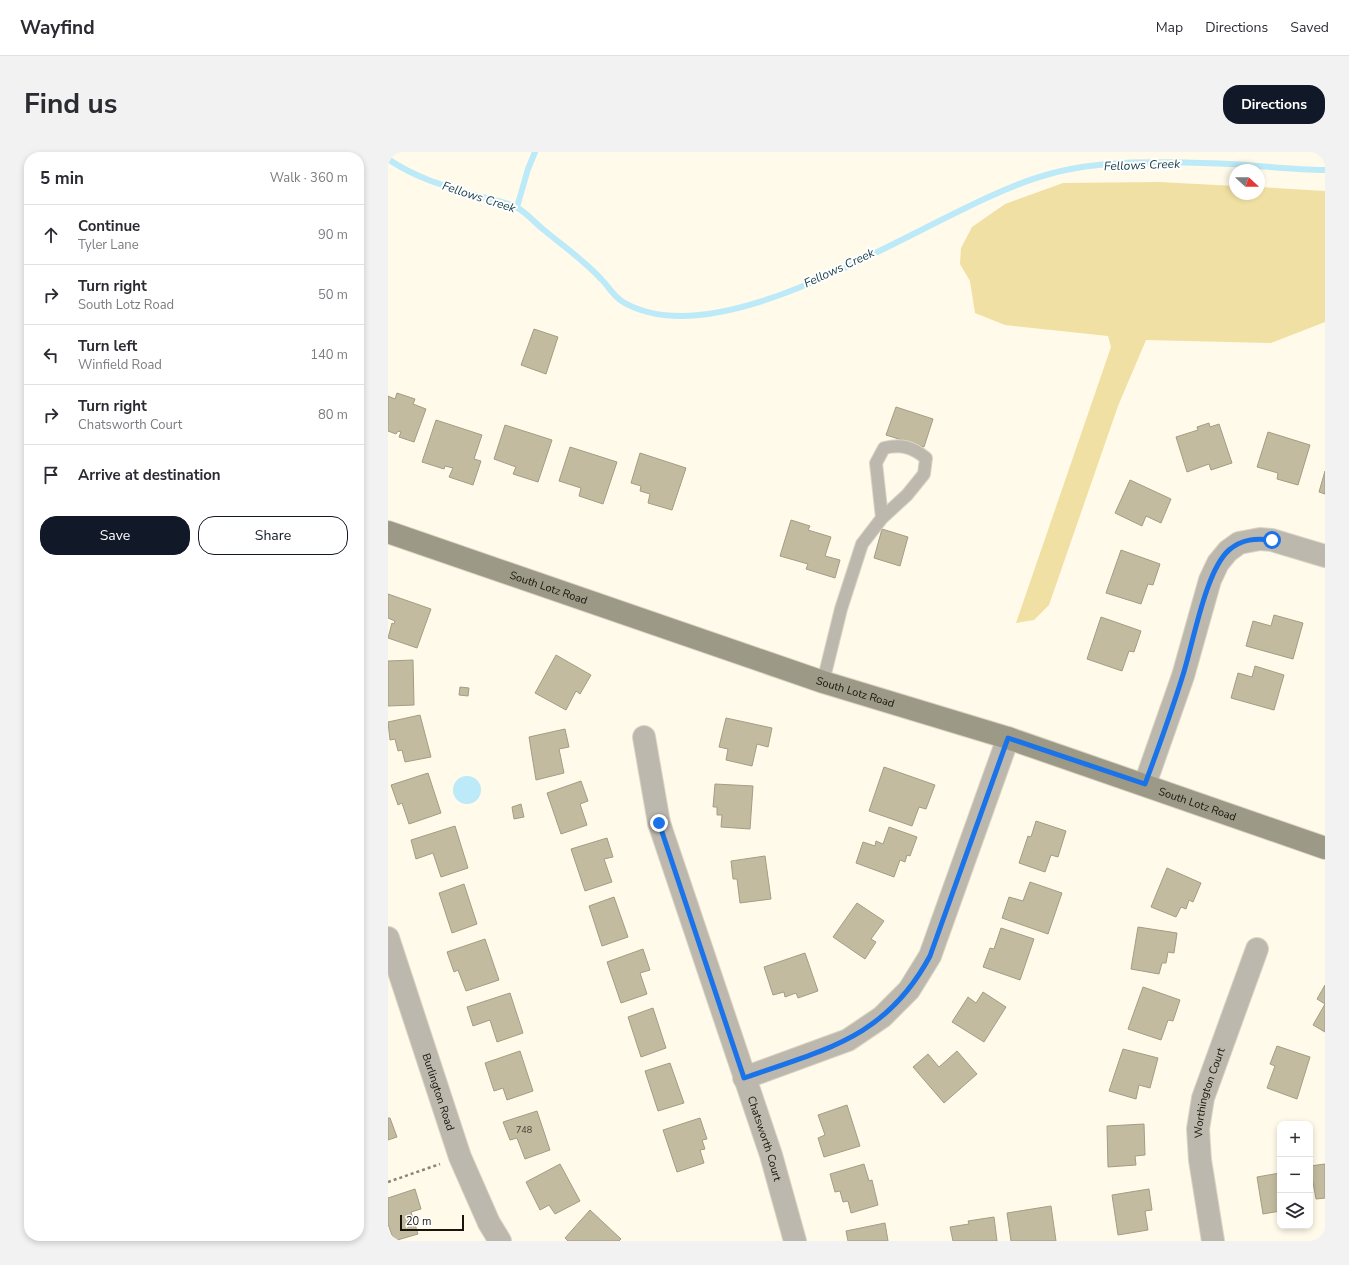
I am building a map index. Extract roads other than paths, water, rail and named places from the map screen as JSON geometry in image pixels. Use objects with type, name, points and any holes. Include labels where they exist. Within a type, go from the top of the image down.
[{"type":"street","name":"South Lotz Road","points":[[388,532],[824,682],[1008,738],[1145,784],[1325,848]]},
{"type":"street","points":[[1145,784],[1183,676],[1210,580],[1218,563],[1228,550],[1239,543],[1260,539],[1272,540],[1325,556]]},
{"type":"street","name":"Chatsworth Court","points":[[644,737],[659,823],[771,1155],[795,1241]]},
{"type":"street","points":[[744,1078],[848,1040],[882,1017],[909,990],[930,956],[1008,738]]},
{"type":"street","name":"Burlington Road","points":[[388,938],[460,1157],[485,1216],[500,1241]]},
{"type":"street","name":"Worthington Court","points":[[1213,1241],[1200,1160],[1198,1129],[1203,1098],[1257,949]]},
{"type":"lane","points":[[824,682],[841,609],[862,544],[882,518],[907,495],[924,474],[926,458],[916,450],[897,445],[884,448],[876,463],[882,518]]},
{"type":"water","points":[[467,776],[477,780],[481,790],[477,800],[467,804],[457,800],[453,790],[457,780]]},
{"type":"waterway","points":[[517,207],[528,169],[535,152]]},
{"type":"waterway","name":"Fellows Creek","points":[[388,159],[410,172],[434,182],[457,190],[504,202],[520,209],[588,266],[620,300],[667,316],[719,312],[775,297],[834,273],[1001,191],[1046,175],[1068,170],[1091,166],[1139,162],[1233,164],[1290,169],[1325,170]]}]
